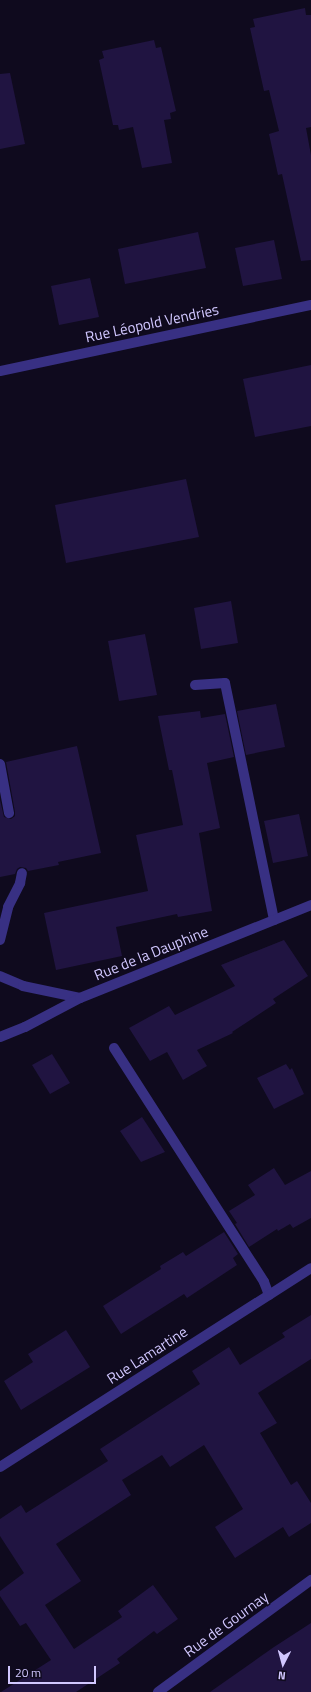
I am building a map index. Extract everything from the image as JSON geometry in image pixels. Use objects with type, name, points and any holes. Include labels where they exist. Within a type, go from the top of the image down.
[{"type":"street","name":"Rue Léopold Vendries","points":[[0,371],[311,304]]},
{"type":"street","points":[[195,685],[225,683],[274,920]]},
{"type":"street","points":[[0,764],[9,812]]},
{"type":"street","points":[[0,940],[8,907],[20,883],[22,873]]},
{"type":"street","name":"Rue de la Dauphine","points":[[0,1037],[25,1027],[80,998],[311,905]]},
{"type":"street","points":[[0,976],[22,986],[80,998]]},
{"type":"street","points":[[114,1048],[264,1282],[269,1295]]},
{"type":"street","name":"Rue Lamartine","points":[[0,1467],[311,1268]]},
{"type":"street","name":"Rue de Gournay","points":[[158,1692],[311,1580]]},
{"type":"building","points":[[305,8],[306,15],[311,15],[311,127],[306,128],[311,155],[311,260],[301,261],[282,174],[278,175],[269,134],[279,131],[269,90],[264,91],[250,28],[255,27],[253,19]]},
{"type":"building","points":[[154,40],[156,48],[161,47],[176,111],[170,113],[171,119],[164,120],[172,163],[142,168],[133,127],[119,130],[118,125],[113,125],[99,60],[104,58],[102,51]]},
{"type":"building","points":[[10,73],[25,144],[0,149],[0,74]]},
{"type":"building","points":[[198,232],[206,268],[125,284],[118,249]]},
{"type":"building","points":[[274,240],[282,279],[243,286],[235,248]]},
{"type":"building","points":[[90,278],[99,317],[59,325],[51,286]]},
{"type":"building","points":[[311,365],[311,426],[255,437],[243,379]]},
{"type":"building","points":[[186,479],[199,537],[66,563],[55,505]]},
{"type":"building","points":[[231,601],[238,643],[201,649],[194,608]]},
{"type":"building","points":[[145,634],[157,695],[119,701],[108,641]]},
{"type":"building","points":[[276,704],[285,747],[246,755],[237,711]]},
{"type":"building","points":[[200,711],[201,718],[225,714],[234,757],[207,763],[220,828],[199,833],[212,911],[178,917],[177,914],[116,927],[122,956],[56,970],[44,913],[148,891],[136,835],[183,825],[172,770],[169,770],[158,716]]},
{"type":"building","points":[[77,746],[101,853],[58,862],[59,865],[28,871],[26,868],[20,867],[17,869],[15,874],[0,877],[0,800],[4,817],[11,819],[15,816],[6,762]]},
{"type":"building","points":[[299,814],[308,856],[273,863],[264,821]]},
{"type":"building","points":[[284,940],[308,976],[273,999],[276,1003],[232,1032],[233,1033],[197,1050],[207,1066],[183,1080],[167,1052],[150,1061],[129,1028],[169,1006],[175,1015],[235,986],[221,965]]},
{"type":"building","points":[[52,1054],[70,1083],[50,1094],[32,1065]]},
{"type":"building","points":[[286,1064],[290,1070],[292,1068],[304,1094],[274,1109],[257,1078]]},
{"type":"building","points":[[142,1117],[165,1152],[141,1162],[120,1131]]},
{"type":"building","points":[[274,1168],[285,1185],[311,1171],[311,1218],[293,1228],[290,1224],[278,1231],[277,1229],[249,1247],[229,1211],[255,1195],[248,1185]]},
{"type":"building","points":[[224,1232],[238,1254],[233,1258],[237,1265],[187,1298],[184,1294],[121,1334],[103,1306],[161,1269],[160,1266],[183,1252],[186,1256]]},
{"type":"building","points":[[311,1315],[311,1359],[258,1393],[277,1423],[260,1433],[291,1485],[297,1481],[311,1503],[311,1523],[289,1537],[283,1527],[235,1558],[215,1527],[243,1509],[204,1445],[170,1467],[162,1455],[122,1480],[131,1495],[56,1544],[81,1581],[45,1605],[74,1649],[122,1617],[118,1611],[153,1585],[178,1619],[157,1634],[154,1631],[117,1659],[120,1663],[76,1692],[1,1692],[51,1660],[26,1623],[20,1626],[0,1596],[0,1591],[24,1573],[0,1536],[0,1519],[21,1505],[26,1513],[108,1461],[100,1449],[200,1384],[192,1371],[229,1347],[240,1365],[285,1337],[282,1333]]},
{"type":"building","points":[[66,1330],[90,1367],[21,1410],[4,1381],[33,1362],[28,1354]]},
{"type":"building","points":[[311,1623],[311,1692],[210,1692],[274,1647]]}]
